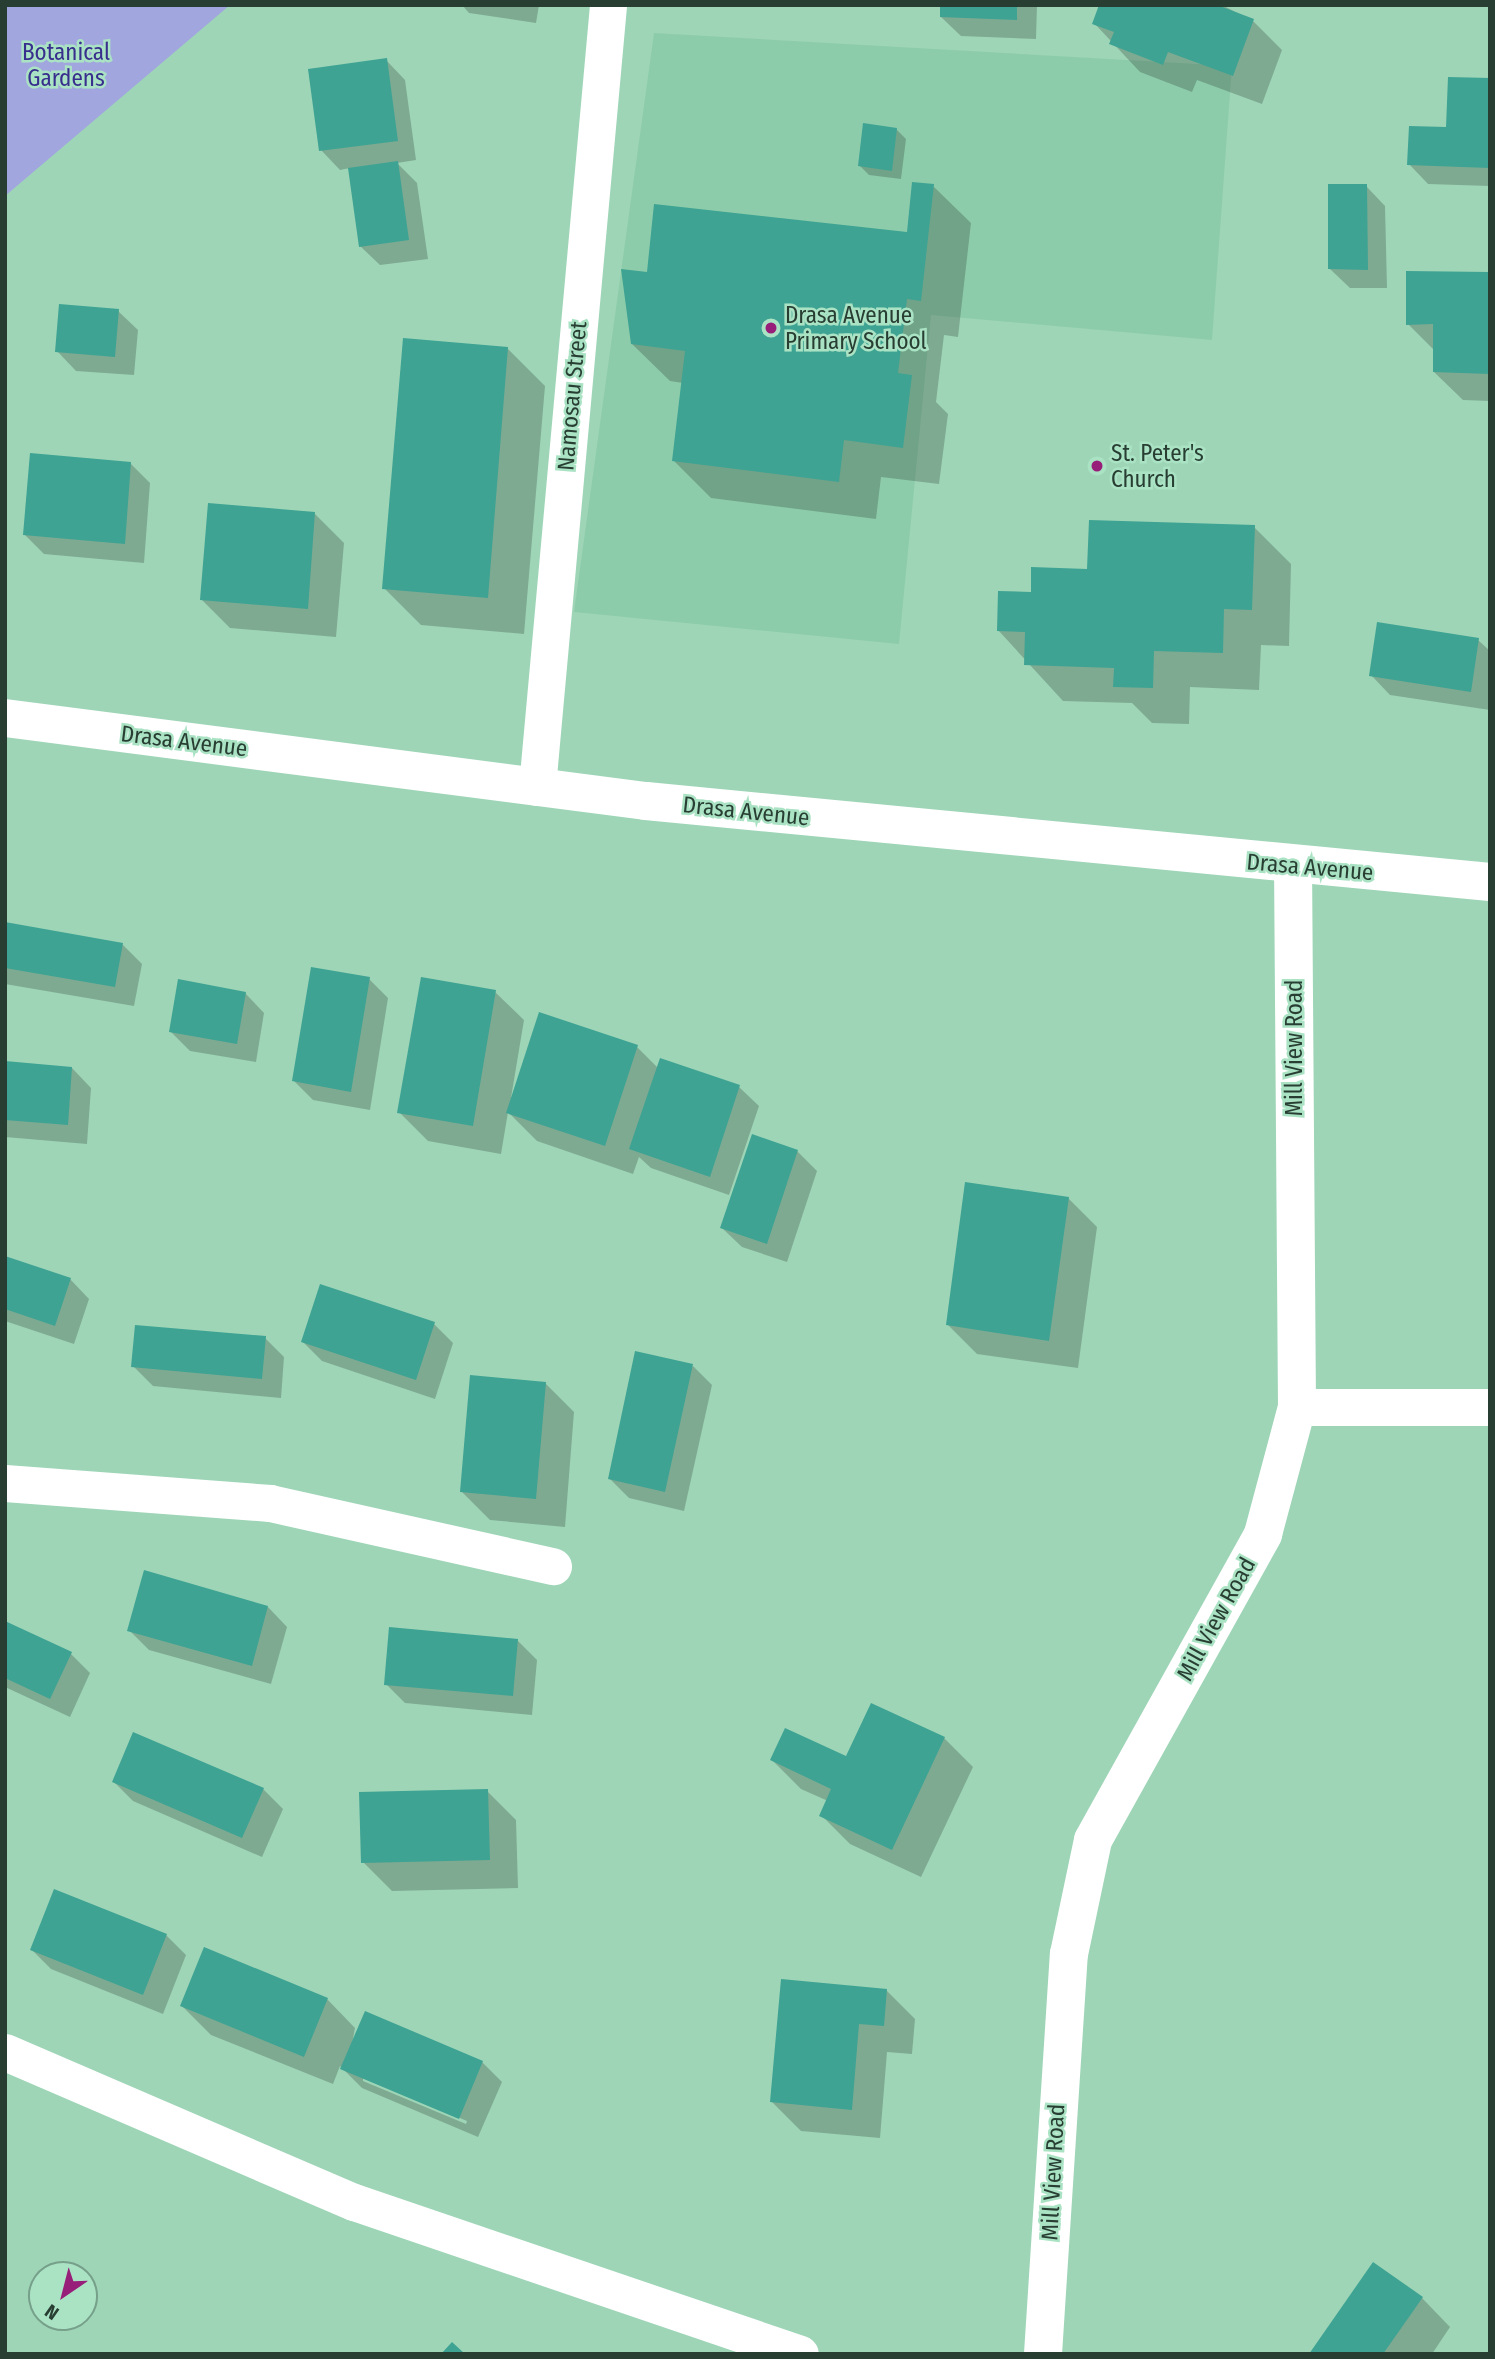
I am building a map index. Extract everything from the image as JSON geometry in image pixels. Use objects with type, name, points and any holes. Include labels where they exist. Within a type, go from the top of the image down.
[{"type":"main road","name":"Drasa Avenue","points":[[5,718],[537,787],[1293,866],[1490,882]]},
{"type":"main road","name":"Mill View Road","points":[[1044,2354],[1069,1954],[1093,1840],[1263,1534],[1297,1408],[1293,866]]},
{"type":"street","name":"Namosau Street","points":[[537,787],[608,5]]},
{"type":"street","points":[[1297,1408],[1490,1407]]},
{"type":"street","points":[[5,1483],[270,1503],[553,1566]]},
{"type":"street","points":[[5,2052],[354,2202],[800,2354]]},
{"type":"shaded area","name":"Drasa Avenue Primary School","points":[[654,33],[1232,66],[1212,340],[931,315],[899,644],[574,612]]},
{"type":"green space","name":"Botanical Gardens","points":[[5,5],[230,5],[5,196]]},
{"type":"building","points":[[940,5],[1017,5],[1017,20],[940,17]]},
{"type":"building","points":[[1099,5],[1217,5],[1254,19],[1233,76],[1168,52],[1163,65],[1109,44],[1114,32],[1092,24]]},
{"type":"building","points":[[387,58],[398,141],[319,151],[308,69]]},
{"type":"building","points":[[1448,77],[1490,78],[1490,168],[1407,165],[1409,126],[1446,127]]},
{"type":"building","points":[[863,123],[897,128],[892,171],[858,166]]},
{"type":"building","points":[[398,161],[409,240],[359,247],[348,168]]},
{"type":"building","points":[[912,182],[934,184],[921,301],[907,299],[898,373],[912,375],[903,448],[844,440],[839,482],[672,461],[685,351],[631,344],[621,269],[647,272],[654,204],[907,232]]},
{"type":"building","points":[[1328,184],[1367,184],[1368,270],[1328,269]]},
{"type":"building","points":[[1406,271],[1490,272],[1490,374],[1433,372],[1433,324],[1406,325]]},
{"type":"building","points":[[59,304],[119,309],[115,357],[55,352]]},
{"type":"building","points":[[403,338],[508,347],[488,598],[382,589]]},
{"type":"building","points":[[30,453],[131,462],[125,544],[23,535]]},
{"type":"building","points":[[208,503],[315,512],[308,609],[200,600]]},
{"type":"building","points":[[1089,520],[1255,525],[1252,610],[1224,609],[1223,653],[1154,651],[1153,688],[1113,687],[1114,668],[1024,665],[1025,632],[997,631],[998,591],[1031,592],[1031,567],[1087,569]]},
{"type":"building","points":[[1377,622],[1479,638],[1471,692],[1369,676]]},
{"type":"building","points":[[5,922],[123,943],[115,987],[5,968]]},
{"type":"building","points":[[311,967],[370,977],[351,1092],[292,1081]]},
{"type":"building","points":[[421,977],[496,990],[473,1126],[397,1113]]},
{"type":"building","points":[[178,979],[246,992],[237,1044],[169,1032]]},
{"type":"building","points":[[539,1012],[638,1045],[605,1146],[506,1113]]},
{"type":"building","points":[[660,1058],[740,1085],[710,1177],[629,1149]]},
{"type":"building","points":[[5,1061],[72,1067],[68,1125],[5,1120]]},
{"type":"building","points":[[752,1134],[798,1150],[767,1244],[720,1228]]},
{"type":"building","points":[[965,1182],[1069,1197],[1049,1341],[946,1325]]},
{"type":"building","points":[[5,1256],[71,1278],[55,1326],[5,1309]]},
{"type":"building","points":[[320,1284],[435,1322],[416,1380],[301,1342]]},
{"type":"building","points":[[135,1325],[266,1336],[262,1379],[131,1367]]},
{"type":"building","points":[[635,1351],[693,1364],[665,1492],[608,1479]]},
{"type":"building","points":[[470,1375],[546,1382],[536,1499],[460,1492]]},
{"type":"building","points":[[144,1570],[268,1606],[252,1666],[127,1631]]},
{"type":"building","points":[[5,1621],[72,1652],[50,1699],[5,1678]]},
{"type":"building","points":[[389,1627],[518,1639],[513,1696],[384,1685]]},
{"type":"building","points":[[871,1703],[945,1737],[892,1850],[819,1816],[831,1789],[770,1760],[785,1728],[846,1756]]},
{"type":"building","points":[[133,1732],[264,1788],[242,1838],[112,1782]]},
{"type":"building","points":[[488,1789],[490,1860],[361,1863],[359,1792]]},
{"type":"building","points":[[54,1889],[167,1934],[143,1995],[30,1950]]},
{"type":"building","points":[[204,1947],[328,1998],[304,2057],[180,2006]]},
{"type":"building","points":[[781,1979],[887,1989],[884,2026],[859,2024],[852,2110],[770,2102]]},
{"type":"building","points":[[365,2011],[483,2061],[459,2119],[340,2069]]},
{"type":"building","points":[[1373,2262],[1423,2297],[1383,2354],[1309,2354]]},
{"type":"building","points":[[452,2342],[465,2354],[441,2354]]},
{"type":"place","name":"Drasa Avenue Primary School","points":[[771,328]]},
{"type":"place","name":"St. Peter's Church","points":[[1097,466]]}]
